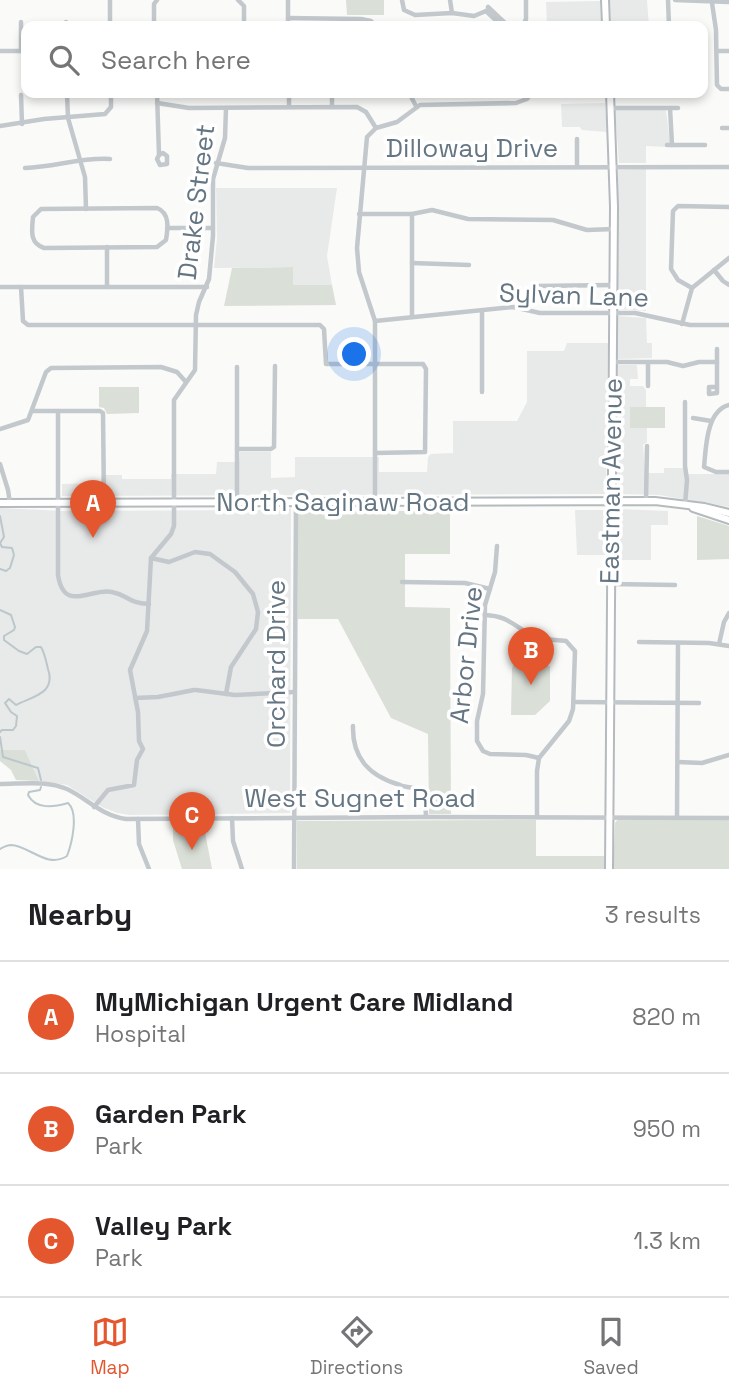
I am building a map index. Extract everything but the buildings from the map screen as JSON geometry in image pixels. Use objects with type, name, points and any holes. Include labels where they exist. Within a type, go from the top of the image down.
[{"type":"main road","points":[[605,0],[606,21]]},
{"type":"main road","name":"Eastman Avenue","points":[[609,869],[614,229],[610,98]]},
{"type":"main road","name":"North Saginaw Road","points":[[1,503],[646,501],[729,513]]},
{"type":"main road","name":"North Saginaw Road","points":[[685,505],[729,520]]},
{"type":"street","points":[[110,0],[110,21]]},
{"type":"street","points":[[239,0],[244,6],[244,21]]},
{"type":"street","points":[[288,0],[288,18],[370,21]]},
{"type":"street","points":[[402,0],[404,10],[411,15],[452,13],[474,16],[487,9]]},
{"type":"street","points":[[450,0],[452,13]]},
{"type":"street","points":[[488,0],[487,9],[498,21]]},
{"type":"street","points":[[525,21],[526,0]]},
{"type":"street","points":[[668,0],[669,21]]},
{"type":"street","points":[[675,0],[729,2]]},
{"type":"street","points":[[154,21],[156,1]]},
{"type":"street","points":[[712,3],[719,87],[729,89]]},
{"type":"street","points":[[487,9],[502,21]]},
{"type":"street","points":[[0,51],[21,51]]},
{"type":"street","points":[[717,51],[729,51]]},
{"type":"street","points":[[21,98],[22,124]]},
{"type":"street","points":[[67,98],[68,118],[85,177],[86,209]]},
{"type":"street","points":[[0,126],[44,119],[100,116],[109,111],[110,98]]},
{"type":"street","points":[[158,98],[159,155]]},
{"type":"street","points":[[289,98],[289,107]]},
{"type":"street","points":[[332,98],[332,106]]},
{"type":"street","points":[[412,98],[416,106]]},
{"type":"street","points":[[375,502],[375,321],[358,261],[359,214],[367,137],[376,128],[397,122],[416,106],[512,104],[528,98]]},
{"type":"street","points":[[158,103],[189,108],[332,106],[362,109],[376,128]]},
{"type":"street","name":"Drake Street","points":[[151,558],[173,530],[174,400],[195,370],[197,308],[207,286],[213,228],[213,179],[225,138],[226,108]]},
{"type":"street","points":[[610,108],[678,108]]},
{"type":"street","points":[[670,108],[669,145],[705,145]]},
{"type":"street","points":[[722,128],[729,128]]},
{"type":"street","points":[[576,139],[577,166]]},
{"type":"street","points":[[25,168],[110,159]]},
{"type":"street","name":"Dilloway Drive","points":[[216,163],[248,168],[729,167]]},
{"type":"street","points":[[692,288],[678,280],[671,269],[672,214],[675,208],[729,207]]},
{"type":"street","points":[[156,208],[166,216],[166,240],[161,246],[44,248],[34,243],[33,217],[37,211],[86,209],[156,208]]},
{"type":"street","points":[[359,214],[412,214],[432,210],[468,219],[553,220],[587,230],[614,229]]},
{"type":"street","points":[[412,214],[412,317]]},
{"type":"street","points":[[167,228],[213,228]]},
{"type":"street","points":[[107,247],[107,287]]},
{"type":"street","points":[[682,324],[692,288],[729,258]]},
{"type":"street","points":[[412,263],[469,265]]},
{"type":"street","points":[[715,270],[729,285]]},
{"type":"street","points":[[536,286],[613,285]]},
{"type":"street","points":[[0,287],[207,286]]},
{"type":"street","points":[[21,287],[23,321],[29,325],[316,325],[324,329],[326,364],[423,364],[426,369],[425,452],[375,453]]},
{"type":"street","name":"Sylvan Lane","points":[[375,321],[513,307],[540,313],[646,314],[682,324],[729,325]]},
{"type":"street","points":[[481,312],[482,392]]},
{"type":"street","points":[[717,349],[717,387]]},
{"type":"street","points":[[612,362],[667,362],[683,366],[699,362],[717,362]]},
{"type":"street","points":[[648,362],[648,386]]},
{"type":"street","points":[[237,449],[274,447],[275,366]]},
{"type":"street","points":[[0,429],[25,422],[32,411],[46,372],[55,367],[161,367],[177,372],[186,382]]},
{"type":"street","points":[[237,367],[237,502]]},
{"type":"street","points":[[685,402],[685,505]]},
{"type":"street","points":[[707,435],[711,421],[723,407],[729,405]]},
{"type":"street","points":[[32,411],[103,413],[104,503]]},
{"type":"street","points":[[58,411],[58,576],[64,590],[79,598],[100,591],[112,592],[133,603],[149,604]]},
{"type":"street","points":[[692,418],[711,421]]},
{"type":"street","points":[[703,420],[708,445],[704,467],[716,472],[729,472]]},
{"type":"street","points":[[646,501],[647,446]]},
{"type":"street","points":[[0,464],[10,503]]},
{"type":"street","name":"Orchard Drive","points":[[294,869],[296,502]]},
{"type":"street","name":"Arbor Drive","points":[[497,545],[496,564],[485,615],[484,694],[477,728],[479,746],[490,754],[539,758]]},
{"type":"street","points":[[94,807],[108,790],[135,785],[137,760],[143,749],[139,741],[130,670],[146,636],[151,558],[169,562],[195,552],[211,554],[235,572],[253,594],[257,608],[257,625],[252,637],[230,668],[226,695]]},
{"type":"street","points":[[402,582],[465,583],[490,589]]},
{"type":"street","points":[[610,584],[676,585]]},
{"type":"street","points":[[719,644],[729,613]]},
{"type":"street","points":[[485,615],[506,618],[528,633],[570,645],[575,652],[574,702],[569,721],[539,758],[537,817]]},
{"type":"street","points":[[639,642],[729,646]]},
{"type":"street","points":[[677,818],[678,643]]},
{"type":"street","points":[[135,698],[195,690],[226,695],[295,692]]},
{"type":"street","points":[[574,702],[699,703]]},
{"type":"street","points":[[353,726],[354,749],[358,756],[381,778],[422,790],[426,817]]},
{"type":"street","points":[[678,762],[702,763],[729,755]]},
{"type":"street","name":"West Sugnet Road","points":[[0,784],[54,785],[76,794],[112,816],[138,819],[729,818]]},
{"type":"street","points":[[232,818],[233,841],[242,869]]},
{"type":"street","points":[[138,819],[139,844],[149,869]]},
{"type":"shaded area","points":[[346,0],[384,0],[384,15],[347,15]]},
{"type":"shaded area","points":[[609,0],[647,0],[649,21],[611,21]]},
{"type":"shaded area","points":[[600,1],[601,21],[547,21],[546,2]]},
{"type":"shaded area","points":[[605,103],[607,132],[562,127],[561,104]]},
{"type":"shaded area","points":[[615,110],[666,110],[670,144],[666,147],[646,146],[646,163],[619,163]]},
{"type":"shaded area","points":[[646,169],[646,311],[617,309],[618,170]]},
{"type":"shaded area","points":[[216,188],[337,188],[327,256],[332,285],[292,285],[292,267],[214,268],[217,238]]},
{"type":"shaded area","points":[[293,267],[293,285],[332,285],[336,305],[224,306],[232,268]]},
{"type":"shaded area","points":[[617,316],[646,318],[647,343],[652,343],[652,358],[617,359]]},
{"type":"shaded area","points":[[567,343],[608,343],[606,494],[62,496],[62,484],[101,483],[102,475],[122,475],[122,479],[171,479],[171,474],[216,474],[217,462],[239,462],[240,452],[271,452],[271,478],[295,477],[295,457],[379,457],[379,472],[427,472],[428,457],[431,454],[453,453],[453,421],[517,421],[527,402],[527,351],[564,351]]},
{"type":"shaded area","points":[[617,365],[637,365],[638,379],[630,379],[630,386],[643,386],[646,390],[646,407],[630,407],[630,427],[647,428],[647,442],[643,445],[645,473],[664,473],[664,468],[685,468],[688,474],[729,474],[729,507],[659,495],[618,494],[615,490]]},
{"type":"shaded area","points":[[99,387],[139,387],[139,413],[107,414],[104,408],[99,407]]},
{"type":"shaded area","points":[[630,407],[665,407],[665,428],[630,428]]},
{"type":"shaded area","points":[[0,508],[63,511],[291,508],[290,813],[117,813],[67,785],[39,781],[25,750],[0,750]]},
{"type":"shaded area","points":[[298,509],[450,511],[450,554],[405,554],[405,607],[450,608],[451,814],[429,814],[428,734],[391,718],[338,619],[298,619]]},
{"type":"shaded area","points":[[618,509],[668,511],[668,525],[651,525],[651,560],[615,560]]},
{"type":"shaded area","points":[[575,510],[605,510],[605,555],[577,555]]},
{"type":"shaded area","points":[[697,516],[729,526],[729,559],[697,560]]},
{"type":"shaded area","points":[[515,657],[535,666],[550,666],[550,701],[535,715],[511,715],[512,669]]},
{"type":"shaded area","points":[[0,750],[25,750],[39,781],[16,780],[11,770],[0,761]]},
{"type":"shaded area","points":[[618,819],[729,819],[729,869],[613,869],[615,823]]},
{"type":"shaded area","points":[[536,820],[536,856],[605,856],[605,869],[297,869],[297,821]]},
{"type":"shaded area","points":[[173,822],[203,822],[212,869],[182,869],[173,840]]},
{"type":"waterway","points":[[0,516],[4,537],[0,543],[2,547],[12,548],[14,555],[10,568],[6,571],[0,569]]},
{"type":"waterway","points":[[0,610],[11,615],[15,627],[4,636],[4,640],[27,654],[36,647],[41,647],[50,677],[42,693],[16,705],[9,699],[5,703],[17,716],[16,726],[13,730],[0,732]]},
{"type":"waterway","points":[[0,737],[3,757],[38,768],[41,780]]},
{"type":"waterway","points":[[0,849],[10,845],[18,846],[52,860],[67,856],[74,828],[71,808],[68,803],[51,806],[40,805],[31,800],[29,792],[40,790],[41,787]]},
{"type":"place","name":"MyMichigan Urgent Care Midland","points":[[93,538]]},
{"type":"place","name":"Garden Park","points":[[531,685]]},
{"type":"place","name":"Valley Park","points":[[192,850]]}]
